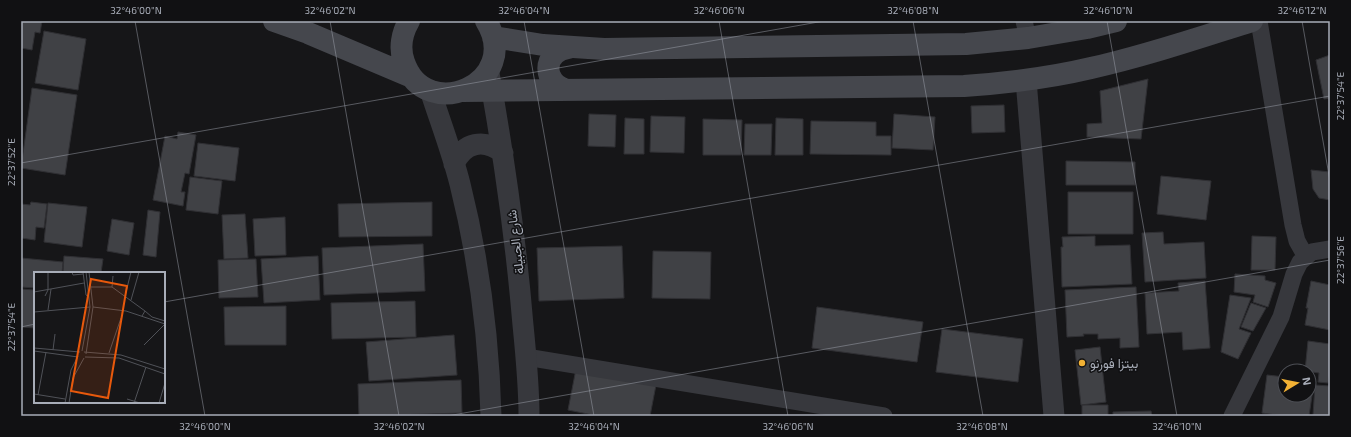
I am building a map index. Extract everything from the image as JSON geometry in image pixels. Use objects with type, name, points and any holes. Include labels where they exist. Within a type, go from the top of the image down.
[{"type":"main road","points":[[274,21],[308,33],[412,77]]},
{"type":"main road","points":[[410,21],[403,35],[401,46],[406,68],[420,85],[441,93],[452,94],[463,91],[482,79],[493,60],[494,48],[490,29]]},
{"type":"main road","points":[[490,29],[518,42],[568,48],[604,49],[934,45],[997,42],[1026,30],[1080,30],[1116,21]]},
{"type":"main road","points":[[463,91],[964,86],[1026,80],[1090,68],[1132,58],[1252,21]]},
{"type":"main road","points":[[567,90],[555,84],[551,79],[549,65],[555,53],[561,49],[568,48]]},
{"type":"street","points":[[1259,21],[1293,225],[1298,241],[1306,257]]},
{"type":"street","name":"شارع الجبيلة","points":[[488,70],[503,153],[516,249],[526,357],[529,416]]},
{"type":"street","points":[[1026,80],[1054,416]]},
{"type":"street","points":[[430,90],[454,164],[471,233],[480,284],[486,336],[491,416]]},
{"type":"street","points":[[454,164],[457,156],[471,146],[480,144],[488,145],[503,153]]},
{"type":"street","points":[[1232,416],[1281,317],[1294,274],[1300,262],[1312,252],[1330,249]]},
{"type":"street","points":[[526,357],[884,416]]},
{"type":"building","points":[[21,21],[42,21],[40,33],[35,32],[32,50],[21,48]]},
{"type":"building","points":[[44,31],[86,39],[78,90],[35,83]]},
{"type":"building","points":[[1330,55],[1330,98],[1324,99],[1316,60]]},
{"type":"building","points":[[1148,79],[1141,139],[1087,137],[1087,124],[1102,123],[1100,91]]},
{"type":"building","points":[[32,88],[77,95],[65,175],[21,168]]},
{"type":"building","points":[[1004,105],[1005,132],[972,133],[971,106]]},
{"type":"building","points":[[589,114],[616,115],[615,147],[588,146]]},
{"type":"building","points":[[894,114],[935,117],[933,150],[892,148]]},
{"type":"building","points":[[651,116],[685,117],[684,153],[650,152]]},
{"type":"building","points":[[625,118],[644,119],[644,154],[624,154]]},
{"type":"building","points":[[776,118],[803,119],[803,155],[775,155]]},
{"type":"building","points":[[703,119],[742,120],[741,155],[703,155]]},
{"type":"building","points":[[811,121],[876,122],[876,136],[891,136],[891,155],[810,154]]},
{"type":"building","points":[[745,124],[772,124],[771,155],[744,155]]},
{"type":"building","points":[[178,132],[196,135],[189,174],[185,173],[181,192],[185,192],[183,206],[153,200],[165,136],[177,139]]},
{"type":"building","points":[[198,143],[239,148],[235,181],[194,176]]},
{"type":"building","points":[[1066,161],[1135,162],[1135,185],[1066,185]]},
{"type":"building","points":[[1311,170],[1330,172],[1330,200],[1319,198],[1313,189]]},
{"type":"building","points":[[1161,176],[1211,181],[1206,220],[1157,214]]},
{"type":"building","points":[[190,177],[222,181],[218,214],[186,210]]},
{"type":"building","points":[[1068,192],[1133,192],[1133,234],[1068,234]]},
{"type":"building","points":[[31,202],[47,204],[44,228],[36,227],[35,240],[21,238],[21,204],[30,205]]},
{"type":"building","points":[[432,202],[432,236],[339,237],[338,204]]},
{"type":"building","points":[[48,203],[87,207],[82,247],[44,242]]},
{"type":"building","points":[[148,210],[160,212],[156,257],[143,255]]},
{"type":"building","points":[[245,214],[248,258],[224,259],[222,215]]},
{"type":"building","points":[[285,217],[286,255],[255,256],[253,219]]},
{"type":"building","points":[[112,219],[134,223],[129,255],[107,251]]},
{"type":"building","points":[[1163,232],[1164,244],[1204,242],[1206,278],[1145,282],[1142,233]]},
{"type":"building","points":[[1095,236],[1095,246],[1130,245],[1132,284],[1062,287],[1062,237]]},
{"type":"building","points":[[1252,236],[1276,237],[1275,270],[1251,270]]},
{"type":"building","points":[[423,244],[425,291],[324,295],[322,248]]},
{"type":"building","points":[[622,246],[624,298],[539,301],[537,248]]},
{"type":"building","points":[[653,251],[711,252],[710,299],[652,298]]},
{"type":"building","points":[[64,256],[103,259],[101,272],[63,272]]},
{"type":"building","points":[[318,256],[320,300],[264,303],[261,259]]},
{"type":"building","points":[[21,258],[63,262],[62,272],[34,272],[34,288],[21,287]]},
{"type":"building","points":[[256,259],[258,297],[219,298],[218,260]]},
{"type":"building","points":[[1235,274],[1265,276],[1265,280],[1276,283],[1268,307],[1253,302],[1255,295],[1234,292]]},
{"type":"building","points":[[1205,281],[1210,348],[1183,350],[1182,332],[1147,334],[1145,293],[1179,291],[1178,283]]},
{"type":"building","points":[[1311,281],[1330,285],[1330,330],[1305,325],[1308,308],[1306,308]]},
{"type":"building","points":[[1136,287],[1139,347],[1120,348],[1120,338],[1098,339],[1098,334],[1083,334],[1084,336],[1067,337],[1065,290]]},
{"type":"building","points":[[21,289],[34,290],[34,328],[21,327]]},
{"type":"building","points":[[1230,295],[1251,298],[1239,329],[1251,333],[1238,359],[1221,352]]},
{"type":"building","points":[[415,301],[416,337],[332,339],[331,303]]},
{"type":"building","points":[[1251,303],[1266,308],[1253,331],[1241,327]]},
{"type":"building","points":[[286,306],[286,345],[225,345],[224,307]]},
{"type":"building","points":[[817,307],[923,322],[917,362],[812,348]]},
{"type":"building","points":[[942,329],[1023,339],[1018,382],[936,372]]},
{"type":"building","points":[[454,335],[457,375],[369,381],[366,342]]},
{"type":"building","points":[[1308,341],[1330,344],[1330,373],[1328,383],[1318,382],[1319,373],[1317,373],[1317,363],[1306,363]]},
{"type":"building","points":[[1100,347],[1106,402],[1081,405],[1075,350]]},
{"type":"building","points":[[576,369],[656,385],[650,416],[598,416],[568,410]]},
{"type":"building","points":[[1267,375],[1277,376],[1277,403],[1311,403],[1309,416],[1283,416],[1262,413]]},
{"type":"building","points":[[461,380],[462,413],[359,416],[358,384]]},
{"type":"building","points":[[1317,385],[1330,386],[1330,416],[1313,415],[1314,403],[1317,403]]},
{"type":"building","points":[[1082,405],[1108,405],[1108,416],[1082,416]]},
{"type":"building","points":[[1151,411],[1152,416],[1113,416],[1113,412]]},
{"type":"place","name":"بيتزا فورنو","points":[[1082,363]]}]
